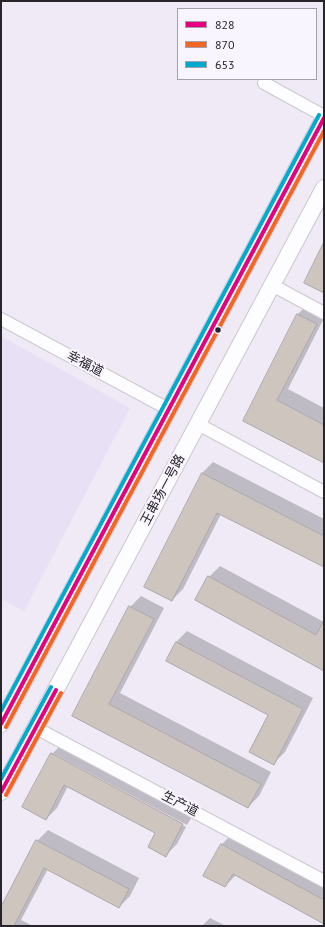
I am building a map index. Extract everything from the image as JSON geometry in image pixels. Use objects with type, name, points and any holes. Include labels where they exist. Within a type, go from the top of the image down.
[{"type":"main road","points":[[1,724],[170,410],[324,117]]},
{"type":"main road","name":"王串场一号路","points":[[1,792],[324,188]]},
{"type":"street","points":[[264,83],[324,117]]},
{"type":"street","points":[[272,285],[324,313]]},
{"type":"street","name":"幸福道","points":[[1,319],[170,410]]},
{"type":"street","points":[[198,424],[324,492]]},
{"type":"street","name":"生产道","points":[[36,728],[324,881]]},
{"type":"shaded area","points":[[1,336],[130,408],[24,611],[1,599]]},
{"type":"building","points":[[324,242],[324,293],[304,283]]},
{"type":"building","points":[[297,314],[317,324],[277,400],[324,425],[324,463],[243,421]]},
{"type":"building","points":[[202,473],[324,536],[324,567],[217,513],[172,601],[144,587]]},
{"type":"building","points":[[208,576],[316,635],[324,620],[324,671],[195,600]]},
{"type":"building","points":[[129,606],[154,619],[109,704],[261,784],[248,808],[72,716]]},
{"type":"building","points":[[176,642],[303,709],[274,765],[249,752],[268,715],[166,661]]},
{"type":"building","points":[[51,753],[183,824],[166,857],[148,847],[155,833],[64,785],[46,820],[22,807]]},
{"type":"building","points":[[36,840],[129,889],[119,908],[44,868],[14,926],[1,926],[1,907]]},
{"type":"building","points":[[221,844],[324,900],[324,924],[233,874],[225,887],[203,876]]},
{"type":"transit line","name":"653","points":[[1,711],[319,115]]},
{"type":"transit line","name":"828","points":[[1,724],[324,118]]},
{"type":"transit line","name":"870","points":[[6,727],[324,131]]},
{"type":"transit line","name":"653","points":[[1,779],[51,687]]},
{"type":"transit line","name":"828","points":[[1,792],[56,690]]},
{"type":"transit line","name":"870","points":[[6,795],[61,693]]}]
